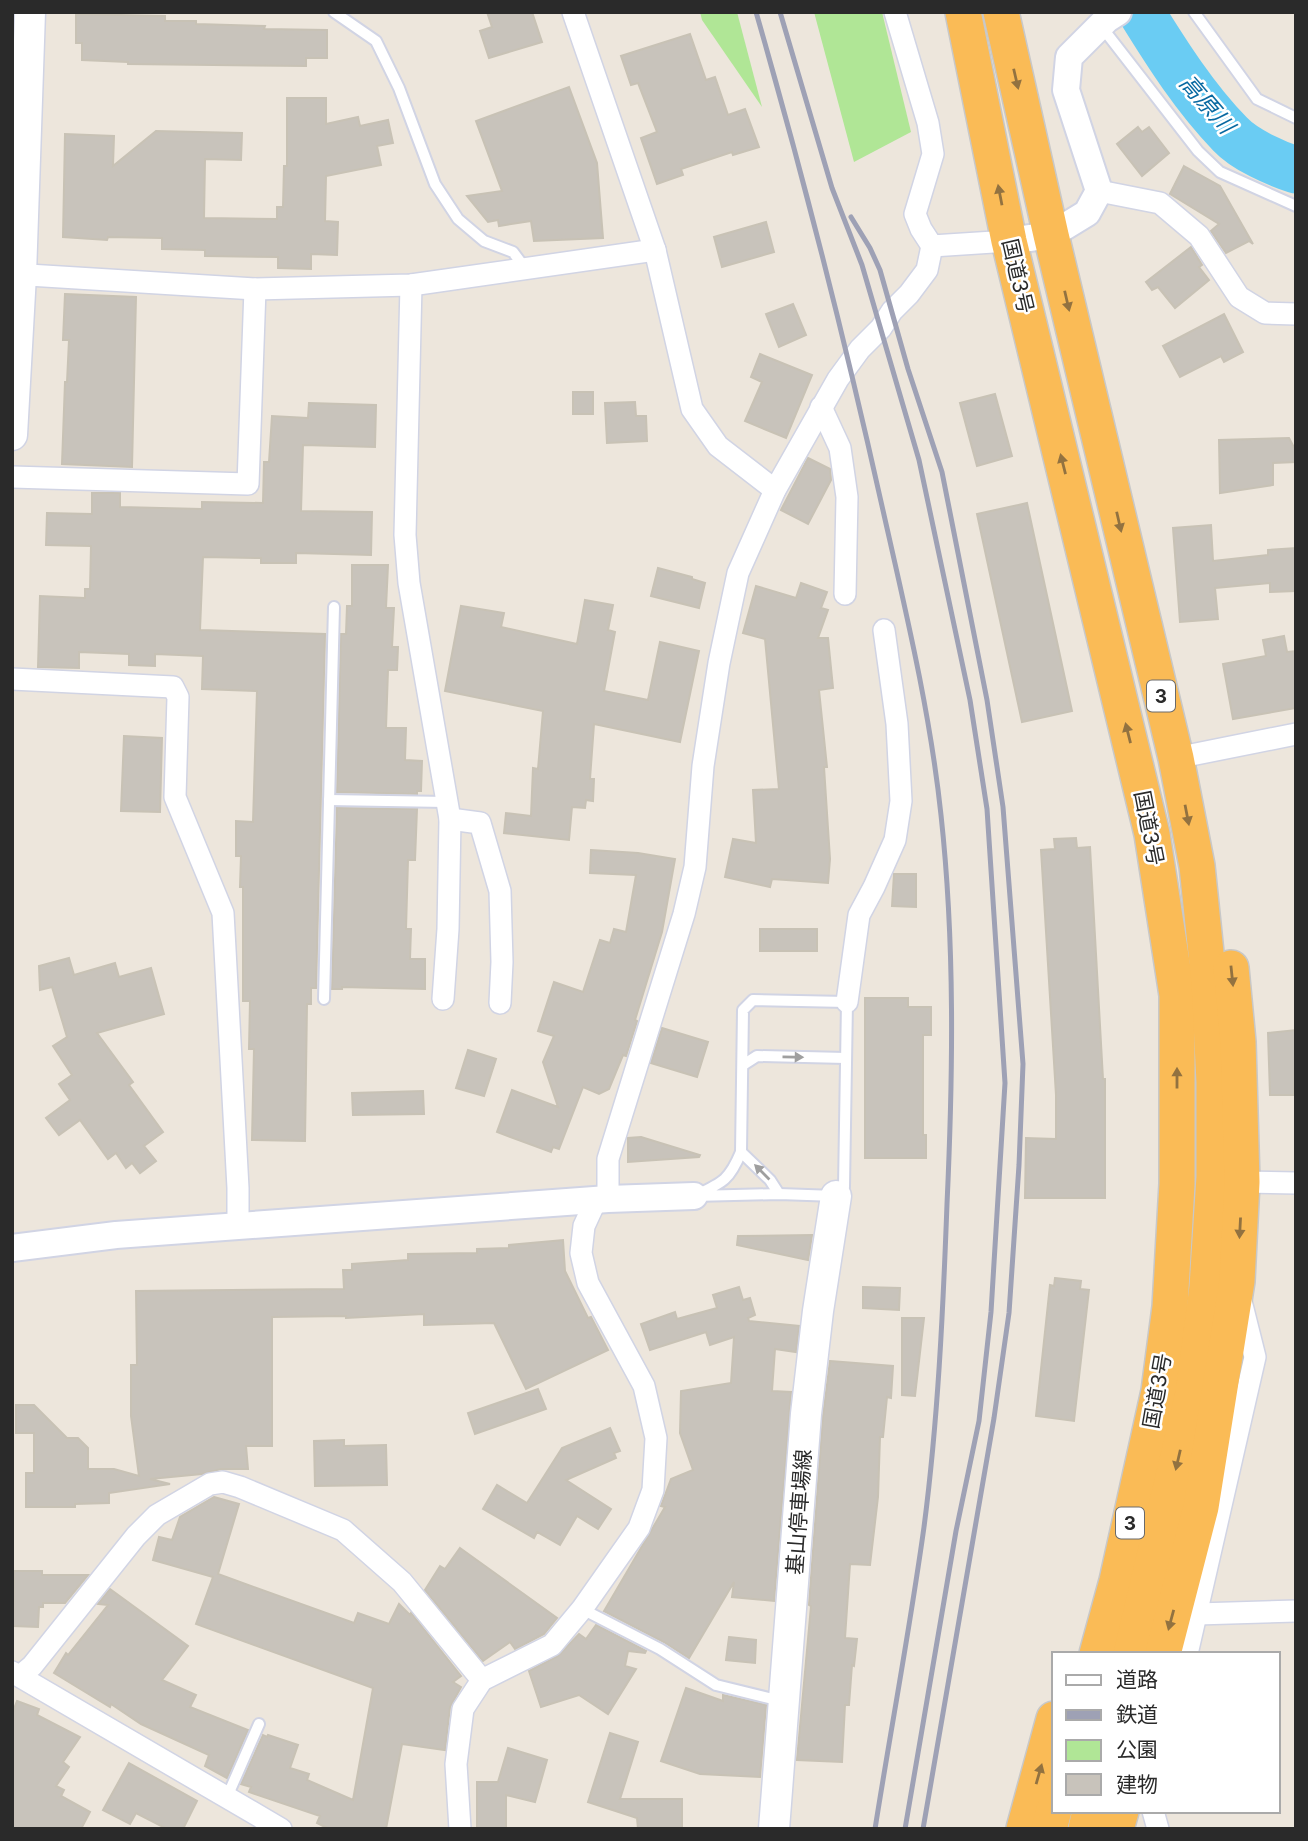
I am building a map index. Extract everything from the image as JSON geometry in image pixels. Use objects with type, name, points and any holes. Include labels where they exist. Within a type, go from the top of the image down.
[{"type":"highway","name":"国道3号","points":[[962,12],[1009,241],[1153,834],[1177,995],[1177,1184],[1170,1307],[1159,1391],[1117,1581],[1098,1652]]},
{"type":"highway","name":"国道3号","points":[[1001,12],[1051,235],[1176,758],[1197,866],[1209,982],[1214,1082],[1214,1163],[1207,1287],[1194,1393],[1131,1652]]},
{"type":"highway","points":[[1164,1652],[1201,1507],[1237,1281],[1242,1182],[1238,1042],[1230,958],[1213,895],[1197,866]]},
{"type":"highway","points":[[1074,1652],[1136,1399],[1156,1227],[1153,1058],[1177,995]]},
{"type":"highway","points":[[1024,1829],[1052,1726]]},
{"type":"main road","points":[[12,435],[30,12]]},
{"type":"main road","name":"基山停車場線","points":[[774,1829],[806,1414],[818,1311],[836,1196]]},
{"type":"street","points":[[573,12],[655,250],[692,409],[718,446],[775,490]]},
{"type":"street","points":[[460,1829],[456,1764],[463,1709],[482,1681],[552,1645],[582,1609],[639,1528],[653,1490],[656,1438],[644,1386],[588,1283],[581,1253],[584,1226],[602,1200],[608,1159],[684,914],[695,867],[703,766],[719,663],[738,573],[775,490],[838,379],[927,270],[932,246],[915,214],[933,154],[928,123],[895,12]]},
{"type":"street","points":[[932,246],[1009,241],[1051,235],[1087,213],[1099,191],[1066,90],[1069,57],[1109,19]]},
{"type":"street","points":[[1099,191],[1160,203],[1199,236],[1240,298],[1265,313],[1296,314]]},
{"type":"street","points":[[17,274],[255,289],[411,285],[655,250]]},
{"type":"street","points":[[411,285],[405,535],[409,583],[448,811],[448,929],[443,999]]},
{"type":"street","points":[[12,477],[248,484],[255,289]]},
{"type":"street","points":[[821,407],[840,448],[847,497],[845,594]]},
{"type":"street","points":[[847,1002],[859,915],[895,839],[901,801],[897,724],[884,630]]},
{"type":"street","points":[[12,679],[173,687],[178,696],[175,797],[223,913],[231,1038],[237,1226]]},
{"type":"street","points":[[1176,758],[1296,734]]},
{"type":"street","points":[[448,811],[480,823],[500,891],[502,962],[499,1003]]},
{"type":"street","points":[[1242,1182],[1296,1183]]},
{"type":"street","points":[[12,1248],[116,1235],[694,1195]]},
{"type":"street","points":[[1188,1652],[1255,1357],[1237,1281]]},
{"type":"street","points":[[16,1674],[32,1666],[136,1536],[157,1515],[210,1484],[223,1482],[343,1530],[402,1582],[482,1681]]},
{"type":"street","points":[[1197,1614],[1296,1611]]},
{"type":"street","points":[[16,1674],[281,1829]]},
{"type":"lane","points":[[334,12],[376,41],[399,88],[435,184],[457,219],[484,241],[513,252],[525,268]]},
{"type":"lane","points":[[1194,12],[1257,99],[1296,118]]},
{"type":"lane","points":[[1109,19],[1198,151],[1220,172],[1296,206]]},
{"type":"lane","points":[[324,999],[334,607]]},
{"type":"lane","points":[[329,800],[448,811]]},
{"type":"lane","points":[[754,1000],[847,1002],[845,1187],[836,1196],[694,1195],[723,1182],[735,1167],[741,1152],[743,1010],[754,1000]]},
{"type":"lane","points":[[743,1065],[757,1056],[846,1058]]},
{"type":"lane","points":[[741,1152],[770,1180],[779,1194]]},
{"type":"lane","points":[[582,1609],[660,1649],[716,1685],[784,1701]]},
{"type":"lane","points":[[227,1797],[259,1724]]},
{"type":"green space","points":[[700,12],[737,12],[762,107],[702,20]]},
{"type":"green space","points":[[814,12],[882,12],[911,132],[854,162]]},
{"type":"building","points":[[487,12],[532,12],[542,42],[489,58],[480,31],[492,27]]},
{"type":"building","points":[[76,14],[165,16],[165,21],[196,21],[196,24],[327,30],[327,58],[306,58],[306,66],[128,64],[82,60],[82,43],[76,43]]},
{"type":"building","points":[[690,34],[706,80],[715,77],[728,115],[745,109],[759,147],[733,155],[732,152],[681,169],[683,175],[657,184],[641,138],[657,132],[638,83],[631,85],[621,56]]},
{"type":"building","points":[[569,87],[597,163],[603,238],[534,241],[531,221],[499,226],[498,220],[488,222],[467,196],[502,191],[476,121]]},
{"type":"building","points":[[287,98],[326,98],[326,124],[358,117],[360,126],[388,120],[393,143],[377,146],[381,165],[326,176],[325,221],[338,222],[337,255],[311,254],[311,269],[278,268],[278,257],[205,256],[205,250],[162,249],[162,238],[108,237],[107,240],[63,237],[65,134],[114,136],[113,166],[156,131],[242,133],[241,160],[205,159],[204,218],[277,219],[277,207],[283,207],[284,166],[287,166]]},
{"type":"building","points":[[1138,127],[1142,132],[1149,127],[1169,153],[1142,176],[1117,144]]},
{"type":"building","points":[[1184,166],[1220,186],[1253,244],[1249,241],[1226,253],[1211,231],[1219,224],[1170,194]]},
{"type":"building","points":[[766,222],[774,252],[722,267],[714,237]]},
{"type":"building","points":[[1191,247],[1202,265],[1199,267],[1209,280],[1175,308],[1158,287],[1152,290],[1146,282]]},
{"type":"building","points":[[65,294],[136,297],[132,467],[62,464],[69,340],[63,340]]},
{"type":"building","points":[[793,304],[806,335],[779,347],[766,314]]},
{"type":"building","points":[[1224,314],[1243,352],[1224,362],[1221,356],[1180,377],[1163,346]]},
{"type":"building","points":[[760,354],[812,375],[786,438],[745,421],[762,382],[751,377]]},
{"type":"building","points":[[573,392],[593,392],[593,414],[573,414]]},
{"type":"building","points":[[995,394],[1012,456],[977,466],[960,403]]},
{"type":"building","points":[[635,402],[636,416],[646,416],[647,441],[607,443],[605,403]]},
{"type":"building","points":[[309,403],[376,405],[375,447],[303,445],[301,511],[372,512],[371,555],[296,553],[296,563],[261,563],[261,558],[203,557],[200,630],[325,634],[316,988],[311,988],[311,1004],[307,1004],[305,1141],[252,1140],[254,1049],[249,1049],[250,1001],[243,1001],[243,887],[240,887],[241,856],[236,856],[236,821],[253,822],[257,691],[202,689],[203,656],[155,654],[155,666],[129,665],[129,654],[79,652],[79,668],[38,667],[40,596],[85,598],[85,589],[90,589],[91,546],[46,545],[47,513],[92,514],[92,493],[120,493],[120,507],[202,509],[202,502],[263,503],[264,462],[269,462],[272,416],[308,418]]},
{"type":"building","points":[[1289,438],[1296,451],[1296,462],[1273,463],[1273,485],[1220,493],[1219,440]]},
{"type":"building","points":[[808,458],[830,469],[831,480],[808,524],[781,510]]},
{"type":"building","points":[[1027,503],[1072,711],[1022,722],[977,514]]},
{"type":"building","points":[[1211,525],[1213,561],[1268,555],[1268,550],[1296,548],[1296,591],[1270,592],[1270,583],[1215,588],[1218,619],[1180,622],[1173,528]]},
{"type":"building","points":[[352,565],[388,565],[386,608],[394,608],[392,647],[398,647],[397,670],[388,670],[386,728],[406,728],[405,760],[422,761],[421,791],[417,791],[417,794],[337,792],[341,634],[346,634],[347,606],[352,606]]},
{"type":"building","points":[[658,568],[705,583],[699,608],[651,596]]},
{"type":"building","points":[[801,583],[827,592],[821,608],[828,610],[818,638],[828,638],[833,688],[819,690],[827,767],[824,767],[830,859],[828,883],[772,879],[770,887],[725,877],[733,839],[756,843],[753,790],[779,789],[765,639],[743,633],[756,586],[796,598]]},
{"type":"building","points":[[585,600],[613,605],[608,630],[615,632],[604,691],[648,700],[660,642],[699,651],[680,742],[594,724],[590,779],[594,779],[593,801],[586,800],[585,808],[572,807],[569,840],[504,833],[506,813],[531,816],[533,768],[538,769],[543,711],[445,691],[461,606],[504,613],[501,627],[577,644]]},
{"type":"building","points":[[1284,636],[1287,652],[1296,651],[1296,708],[1233,719],[1223,664],[1266,656],[1263,640]]},
{"type":"building","points":[[124,736],[162,738],[160,812],[121,811]]},
{"type":"building","points":[[337,808],[417,809],[415,860],[408,860],[406,929],[411,929],[410,959],[425,959],[425,989],[332,989]]},
{"type":"building","points":[[1076,838],[1077,848],[1090,847],[1105,1079],[1105,1198],[1025,1198],[1026,1138],[1056,1139],[1056,1095],[1041,850],[1055,849],[1054,839]]},
{"type":"building","points":[[591,850],[675,859],[662,932],[626,1056],[623,1055],[609,1089],[599,1094],[583,1087],[559,1149],[553,1147],[551,1152],[497,1132],[512,1090],[558,1107],[543,1062],[554,1036],[538,1031],[554,982],[583,992],[600,940],[610,943],[614,929],[626,932],[636,875],[590,873]]},
{"type":"building","points":[[894,874],[916,874],[916,907],[892,906]]},
{"type":"building","points":[[760,929],[817,929],[817,951],[760,951]]},
{"type":"building","points":[[69,958],[74,975],[115,963],[119,977],[151,968],[164,1014],[97,1033],[133,1082],[129,1085],[163,1132],[144,1146],[156,1161],[140,1173],[132,1163],[126,1168],[116,1153],[108,1159],[80,1120],[59,1135],[46,1118],[70,1100],[59,1084],[72,1075],[53,1046],[67,1037],[52,987],[40,990],[39,966]]},
{"type":"building","points":[[865,998],[908,998],[908,1007],[931,1007],[931,1035],[923,1035],[923,1135],[926,1135],[926,1158],[865,1158]]},
{"type":"building","points":[[662,1028],[708,1042],[697,1077],[651,1063]]},
{"type":"building","points":[[1296,1030],[1294,1095],[1270,1095],[1268,1033]]},
{"type":"building","points":[[468,1050],[496,1059],[484,1096],[456,1088]]},
{"type":"building","points":[[423,1091],[424,1114],[353,1115],[352,1093]]},
{"type":"building","points":[[641,1137],[700,1155],[628,1162],[628,1138]]},
{"type":"building","points":[[812,1235],[808,1260],[737,1245],[738,1236]]},
{"type":"building","points":[[563,1240],[565,1271],[588,1318],[591,1317],[608,1350],[526,1389],[494,1323],[424,1325],[424,1314],[346,1318],[272,1317],[272,1446],[246,1446],[248,1469],[221,1469],[202,1474],[150,1479],[170,1484],[109,1493],[109,1503],[75,1504],[75,1507],[26,1507],[26,1473],[34,1473],[34,1433],[16,1433],[16,1405],[34,1405],[67,1438],[78,1438],[88,1448],[88,1469],[114,1469],[139,1476],[131,1416],[131,1365],[137,1365],[136,1291],[344,1289],[343,1270],[352,1270],[352,1264],[408,1260],[408,1254],[477,1253],[477,1249],[509,1248],[509,1245]]},
{"type":"building","points":[[1055,1278],[1081,1281],[1080,1289],[1089,1290],[1074,1421],[1036,1416],[1050,1285],[1054,1286]]},
{"type":"building","points":[[739,1287],[743,1300],[750,1298],[755,1315],[748,1318],[749,1321],[799,1326],[796,1352],[775,1349],[772,1391],[791,1392],[774,1601],[732,1597],[734,1582],[689,1658],[604,1611],[665,1507],[661,1506],[671,1479],[693,1470],[680,1433],[681,1391],[731,1383],[734,1337],[710,1345],[706,1332],[650,1350],[641,1324],[675,1312],[677,1319],[717,1308],[713,1295]]},
{"type":"building","points":[[863,1287],[900,1288],[899,1310],[863,1308]]},
{"type":"building","points":[[902,1318],[924,1318],[915,1396],[902,1395]]},
{"type":"building","points":[[830,1361],[893,1366],[891,1398],[887,1397],[883,1437],[880,1437],[878,1497],[870,1565],[850,1564],[845,1638],[857,1639],[849,1705],[845,1705],[842,1762],[797,1760],[811,1606],[823,1416]]},
{"type":"building","points":[[538,1389],[546,1409],[475,1434],[468,1413]]},
{"type":"building","points":[[610,1428],[620,1451],[614,1453],[616,1458],[566,1480],[611,1509],[598,1529],[577,1516],[560,1545],[537,1532],[534,1538],[483,1509],[497,1485],[527,1503],[562,1448]]},
{"type":"building","points":[[344,1440],[344,1446],[386,1445],[387,1485],[315,1486],[314,1441]]},
{"type":"building","points":[[214,1497],[239,1504],[218,1574],[354,1623],[358,1613],[389,1624],[399,1604],[410,1615],[411,1613],[461,1676],[453,1682],[461,1687],[450,1707],[445,1750],[402,1744],[386,1829],[329,1829],[317,1823],[320,1816],[249,1792],[251,1787],[241,1784],[263,1735],[268,1735],[298,1745],[290,1768],[309,1774],[307,1780],[353,1800],[373,1688],[196,1624],[213,1577],[153,1560],[159,1537],[172,1540],[180,1517]]},
{"type":"building","points":[[460,1548],[557,1618],[544,1634],[515,1649],[510,1642],[483,1661],[425,1590],[440,1566],[445,1569]]},
{"type":"building","points":[[14,1571],[42,1571],[42,1575],[88,1575],[65,1603],[43,1603],[43,1607],[39,1607],[38,1627],[13,1626]]},
{"type":"building","points":[[110,1589],[188,1646],[162,1680],[196,1695],[190,1707],[248,1730],[227,1778],[205,1766],[209,1755],[141,1724],[54,1673],[66,1653],[68,1655],[108,1605],[98,1604]]},
{"type":"building","points":[[596,1625],[646,1651],[628,1651],[625,1666],[636,1669],[608,1714],[579,1695],[541,1707],[529,1671],[558,1656],[579,1634],[586,1639]]},
{"type":"building","points":[[729,1637],[756,1640],[755,1663],[726,1660]]},
{"type":"building","points":[[686,1688],[723,1701],[723,1695],[766,1705],[760,1777],[700,1774],[661,1761]]},
{"type":"building","points":[[17,1701],[39,1709],[37,1715],[80,1737],[63,1762],[69,1767],[56,1786],[64,1790],[61,1796],[90,1812],[81,1829],[12,1829],[12,1714]]},
{"type":"building","points":[[610,1733],[638,1742],[620,1799],[682,1799],[682,1829],[638,1829],[637,1818],[588,1802]]},
{"type":"building","points":[[508,1748],[547,1760],[535,1802],[506,1795],[506,1829],[477,1828],[477,1782],[498,1782]]},
{"type":"building","points":[[129,1763],[197,1801],[183,1829],[167,1829],[136,1813],[130,1824],[103,1810]]},
{"type":"waterway","name":"高原川","points":[[1141,12],[1193,91],[1230,134],[1252,151],[1296,170]]},
{"type":"railway","points":[[756,12],[823,258],[899,583],[930,737],[946,863],[951,960],[951,1058],[942,1325],[929,1487],[919,1565],[875,1829]]},
{"type":"railway","points":[[780,12],[832,188],[862,265],[919,460],[970,700],[987,809],[1005,1083],[991,1312],[979,1421],[956,1531],[905,1829]]},
{"type":"railway","points":[[851,217],[880,270],[908,369],[942,472],[987,700],[1003,807],[1023,1064],[1009,1313],[994,1418],[923,1829]]}]
